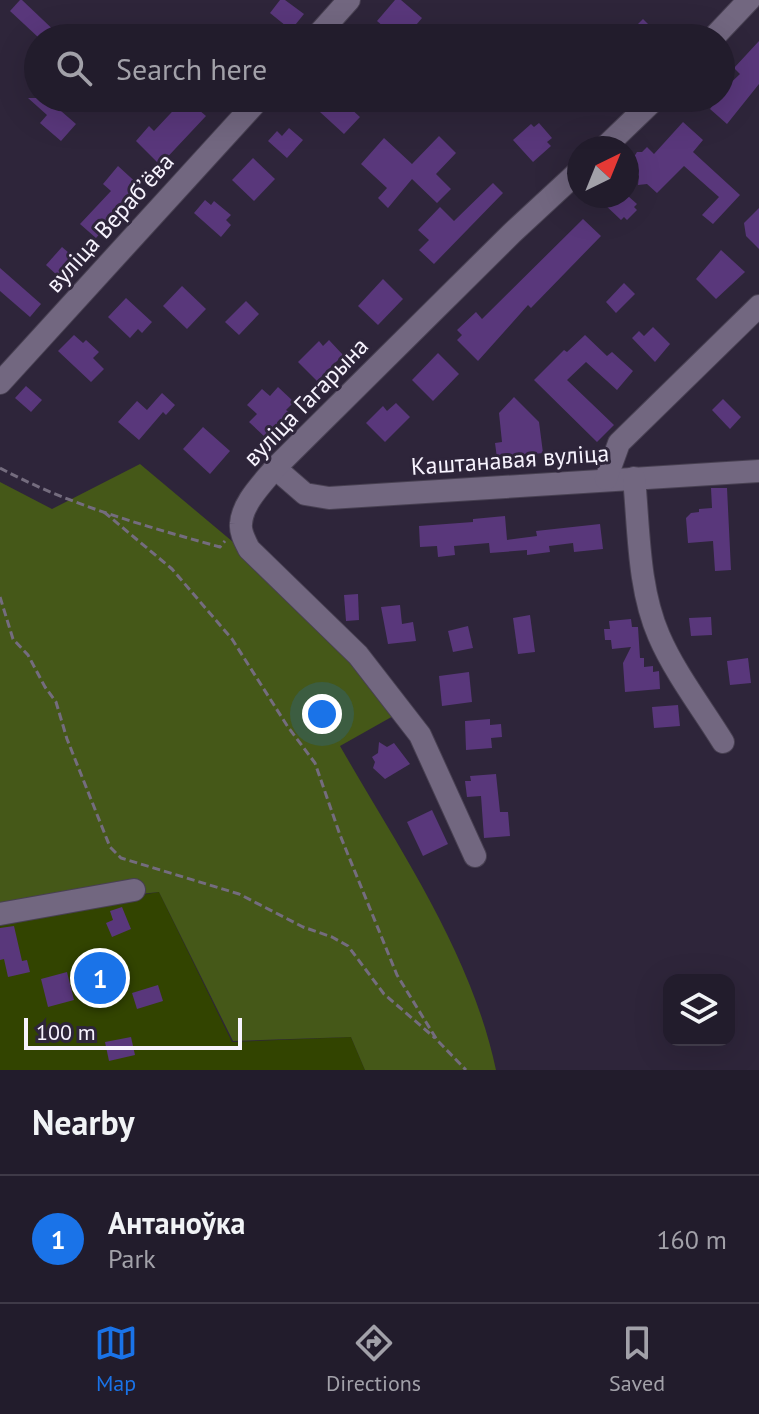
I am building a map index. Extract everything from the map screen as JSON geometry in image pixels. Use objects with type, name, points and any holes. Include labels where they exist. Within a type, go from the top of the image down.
[{"type":"street","points":[[328,24],[349,0]]},
{"type":"street","points":[[726,24],[749,0]]},
{"type":"street","name":"вуліца Верабʼёва","points":[[0,383],[247,112]]},
{"type":"street","points":[[616,136],[641,112]]},
{"type":"street","name":"вуліца Гагарына","points":[[241,523],[254,494],[275,468],[567,182]]},
{"type":"street","points":[[606,479],[619,443],[759,306]]},
{"type":"street","name":"Каштанавая вуліца","points":[[275,468],[293,486],[317,497],[759,471]]},
{"type":"street","points":[[634,478],[646,593],[659,637],[723,742]]},
{"type":"street","points":[[241,523],[242,535],[249,549],[358,655],[420,735],[475,856]]},
{"type":"street","points":[[0,914],[134,890]]},
{"type":"path","points":[[0,468],[41,490],[220,547],[241,523]]},
{"type":"path","points":[[104,512],[172,569],[232,639],[288,727],[315,763],[340,835],[397,975],[437,1040]]},
{"type":"path","points":[[0,597],[13,639],[28,655],[56,702],[71,751],[110,847],[121,858],[239,894],[348,946],[384,994],[466,1070]]},
{"type":"green space","points":[[140,464],[239,547],[352,658],[395,715],[340,746],[431,902],[451,943],[485,1026],[496,1070],[365,1070],[351,1037],[233,1041],[159,892],[0,909],[0,482],[52,509]]},
{"type":"green space","points":[[159,892],[232,1042],[351,1037],[365,1070],[0,1070],[0,919]]},
{"type":"building","points":[[22,0],[47,24],[24,24],[10,11]]},
{"type":"building","points":[[280,0],[285,0],[304,14],[296,24],[284,24],[270,13]]},
{"type":"building","points":[[395,0],[401,0],[422,18],[417,24],[381,24],[377,21]]},
{"type":"building","points":[[759,41],[759,84],[727,124],[713,112],[735,112],[735,79],[740,74],[735,67]]},
{"type":"building","points":[[44,112],[62,112],[76,124],[61,141],[40,123],[47,115]]},
{"type":"building","points":[[172,112],[201,112],[206,116],[160,165],[136,141],[149,126],[154,131]]},
{"type":"building","points":[[320,112],[354,112],[360,117],[344,134]]},
{"type":"building","points":[[683,122],[703,140],[693,152],[740,195],[713,224],[702,215],[719,197],[684,166],[657,193],[647,184],[639,185],[639,152],[647,147],[654,154]]},
{"type":"building","points":[[539,123],[552,138],[547,142],[551,146],[533,162],[513,140],[531,124],[534,127]]},
{"type":"building","points":[[289,128],[303,140],[287,158],[268,141],[277,131],[282,136]]},
{"type":"building","points":[[439,136],[456,153],[436,174],[451,189],[437,203],[412,179],[388,208],[378,198],[387,188],[361,164],[384,138],[412,164]]},
{"type":"building","points":[[253,158],[275,179],[254,201],[232,180]]},
{"type":"building","points":[[118,166],[141,187],[96,238],[80,224],[111,191],[103,184]]},
{"type":"building","points":[[493,183],[503,193],[434,264],[419,250],[429,240],[418,230],[440,207],[454,221]]},
{"type":"building","points":[[205,200],[211,205],[214,201],[231,215],[226,220],[231,225],[221,237],[194,213]]},
{"type":"building","points":[[608,208],[637,210],[627,220],[624,217],[621,220]]},
{"type":"building","points":[[759,208],[759,249],[746,236],[744,223]]},
{"type":"building","points":[[583,219],[601,236],[531,308],[528,305],[478,361],[457,340],[462,335],[457,330],[476,312],[482,319]]},
{"type":"building","points":[[62,247],[76,259],[59,277],[46,265]]},
{"type":"building","points":[[721,250],[745,272],[716,299],[696,279]]},
{"type":"building","points":[[0,268],[41,304],[30,317],[0,291]]},
{"type":"building","points":[[383,279],[403,299],[378,325],[358,306]]},
{"type":"building","points":[[624,283],[635,294],[616,313],[606,302]]},
{"type":"building","points":[[182,286],[206,309],[187,329],[163,306]]},
{"type":"building","points":[[126,298],[152,322],[142,333],[138,329],[130,338],[108,317]]},
{"type":"building","points":[[246,301],[259,314],[239,335],[225,322]]},
{"type":"building","points":[[653,327],[670,344],[655,362],[632,338],[639,331],[644,336]]},
{"type":"building","points":[[74,335],[83,343],[86,340],[99,352],[93,358],[104,369],[91,382],[58,351]]},
{"type":"building","points":[[585,335],[607,356],[612,352],[633,371],[617,390],[586,362],[567,380],[614,425],[597,442],[534,380],[564,350],[567,352]]},
{"type":"building","points":[[329,340],[343,355],[317,381],[298,362],[319,341],[323,346]]},
{"type":"building","points":[[438,353],[459,374],[433,401],[412,380]]},
{"type":"building","points":[[26,386],[42,400],[31,412],[15,398]]},
{"type":"building","points":[[278,387],[294,402],[266,438],[249,422],[257,414],[247,405],[262,389],[270,396]]},
{"type":"building","points":[[162,393],[175,405],[166,415],[163,412],[139,440],[118,422],[137,401],[147,410]]},
{"type":"building","points":[[514,397],[539,422],[543,453],[497,458],[495,443],[502,442],[499,413]]},
{"type":"building","points":[[723,399],[741,417],[730,429],[712,410]]},
{"type":"building","points":[[396,403],[410,417],[385,442],[366,423],[383,406],[387,411]]},
{"type":"building","points":[[203,427],[230,451],[210,474],[183,449]]},
{"type":"building","points":[[711,488],[727,488],[731,570],[715,571],[713,541],[688,543],[686,518],[691,513],[699,512],[699,509],[712,508]]},
{"type":"building","points":[[505,516],[507,540],[537,536],[536,531],[600,524],[603,549],[574,552],[573,543],[549,546],[550,552],[527,555],[527,550],[490,553],[489,543],[454,546],[455,555],[438,557],[437,546],[420,547],[419,526]]},
{"type":"building","points":[[358,594],[359,620],[346,621],[344,595]]},
{"type":"building","points":[[400,605],[402,624],[413,622],[416,641],[388,644],[381,607]]},
{"type":"building","points":[[530,615],[535,652],[518,654],[513,618]]},
{"type":"building","points":[[711,617],[712,635],[691,636],[689,618]]},
{"type":"building","points":[[631,619],[632,627],[638,627],[640,658],[644,658],[644,667],[653,666],[653,672],[659,671],[660,689],[625,692],[623,663],[631,647],[612,649],[611,640],[605,640],[604,629],[610,629],[609,621]]},
{"type":"building","points":[[468,626],[473,648],[453,652],[448,631]]},
{"type":"building","points":[[748,658],[751,683],[730,685],[727,661]]},
{"type":"building","points":[[469,672],[472,702],[442,706],[439,676]]},
{"type":"building","points":[[678,705],[680,726],[654,728],[652,707]]},
{"type":"building","points":[[490,719],[490,725],[501,724],[502,737],[491,738],[492,748],[466,750],[465,721]]},
{"type":"building","points":[[379,742],[387,747],[394,743],[410,764],[385,779],[373,768],[375,762],[372,757],[378,753]]},
{"type":"building","points":[[496,774],[500,812],[508,812],[510,836],[484,838],[481,796],[467,797],[465,781],[471,781],[470,776]]},
{"type":"building","points":[[432,810],[448,844],[423,856],[407,822]]},
{"type":"building","points":[[122,907],[131,929],[112,937],[106,923],[113,920],[110,911]]},
{"type":"building","points":[[14,926],[22,961],[27,960],[30,972],[8,977],[4,959],[0,960],[0,928]]},
{"type":"building","points":[[67,972],[74,1000],[48,1007],[41,979]]},
{"type":"building","points":[[158,985],[163,1001],[137,1009],[132,993]]},
{"type":"building","points":[[131,1037],[135,1055],[109,1061],[105,1042]]},
{"type":"place","name":"Антаноўка","points":[[100,978]]}]
